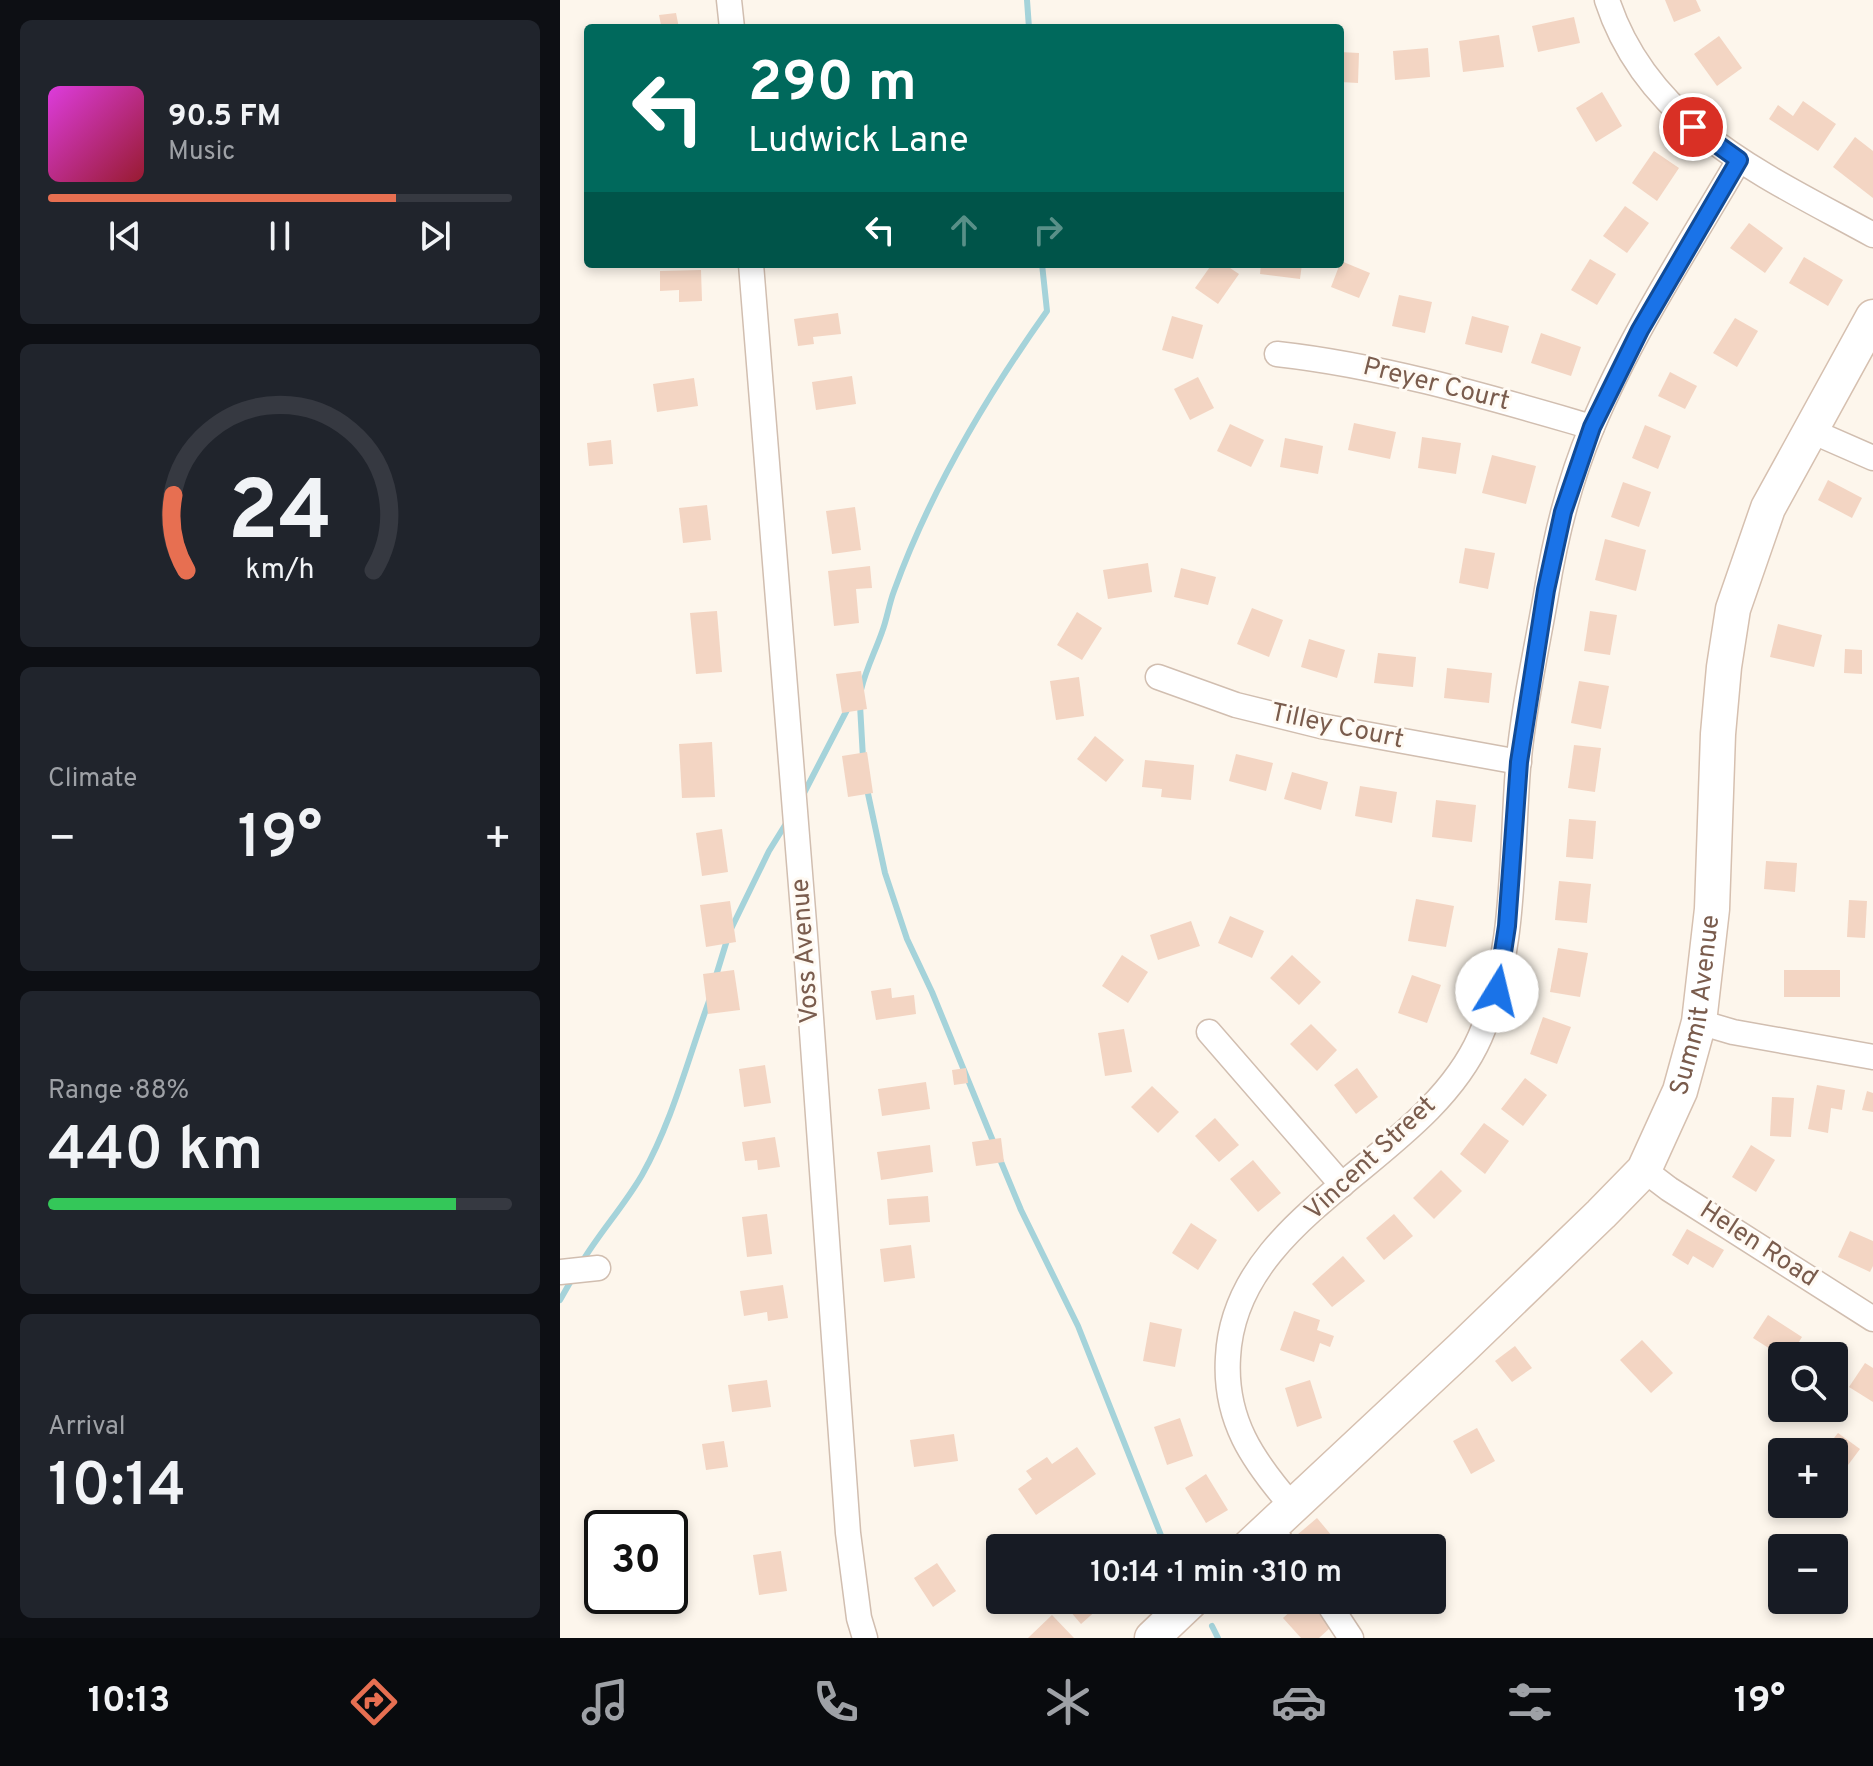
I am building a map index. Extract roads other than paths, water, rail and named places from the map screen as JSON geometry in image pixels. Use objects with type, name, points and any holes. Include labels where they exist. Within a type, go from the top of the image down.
[{"type":"main road","name":"Summit Avenue","points":[[1274,1532],[1644,1170],[1680,1091],[1699,1022],[1712,909],[1718,734],[1733,609],[1768,508],[1873,317]]},
{"type":"main road","points":[[1152,1638],[1177,1614]]},
{"type":"street","points":[[729,0],[732,24]]},
{"type":"street","points":[[1607,0],[1631,56],[1662,97],[1693,127],[1739,160],[1873,235]]},
{"type":"street","name":"Vincent Street","points":[[1274,1532],[1260,1470],[1245,1444],[1226,1379],[1229,1338],[1236,1309],[1251,1278],[1288,1235],[1421,1119],[1450,1084],[1478,1041],[1497,991],[1507,926],[1519,762],[1563,512],[1592,427],[1640,330],[1739,160]]},
{"type":"street","name":"Voss Avenue","points":[[751,268],[806,948],[848,1533],[859,1618],[865,1638]]},
{"type":"street","name":"Preyer Court","points":[[1277,354],[1330,360],[1454,387],[1592,427]]},
{"type":"street","points":[[1809,430],[1873,458]]},
{"type":"street","name":"Tilley Court","points":[[1158,677],[1236,705],[1321,726],[1519,762]]},
{"type":"street","points":[[1699,1022],[1733,1032],[1873,1057]]},
{"type":"street","points":[[1209,1032],[1342,1185]]},
{"type":"street","name":"Helen Road","points":[[1644,1170],[1873,1319]]},
{"type":"street","points":[[560,1272],[598,1268]]},
{"type":"street","points":[[1335,1614],[1351,1638]]},
{"type":"waterway","points":[[1027,0],[1029,24]]},
{"type":"waterway","points":[[861,690],[908,554],[942,481],[981,411],[1047,311],[1042,268]]},
{"type":"waterway","points":[[860,705],[863,758]]},
{"type":"waterway","points":[[803,795],[849,706]]},
{"type":"waterway","points":[[867,789],[885,873],[907,939],[995,1146]]},
{"type":"waterway","points":[[731,929],[769,851],[787,822]]},
{"type":"waterway","points":[[715,979],[727,940]]},
{"type":"waterway","points":[[582,1262],[653,1155],[709,1001]]},
{"type":"waterway","points":[[999,1157],[1021,1210],[1078,1326],[1160,1534]]},
{"type":"waterway","points":[[560,1300],[572,1279]]},
{"type":"waterway","points":[[1212,1626],[1218,1638]]}]
